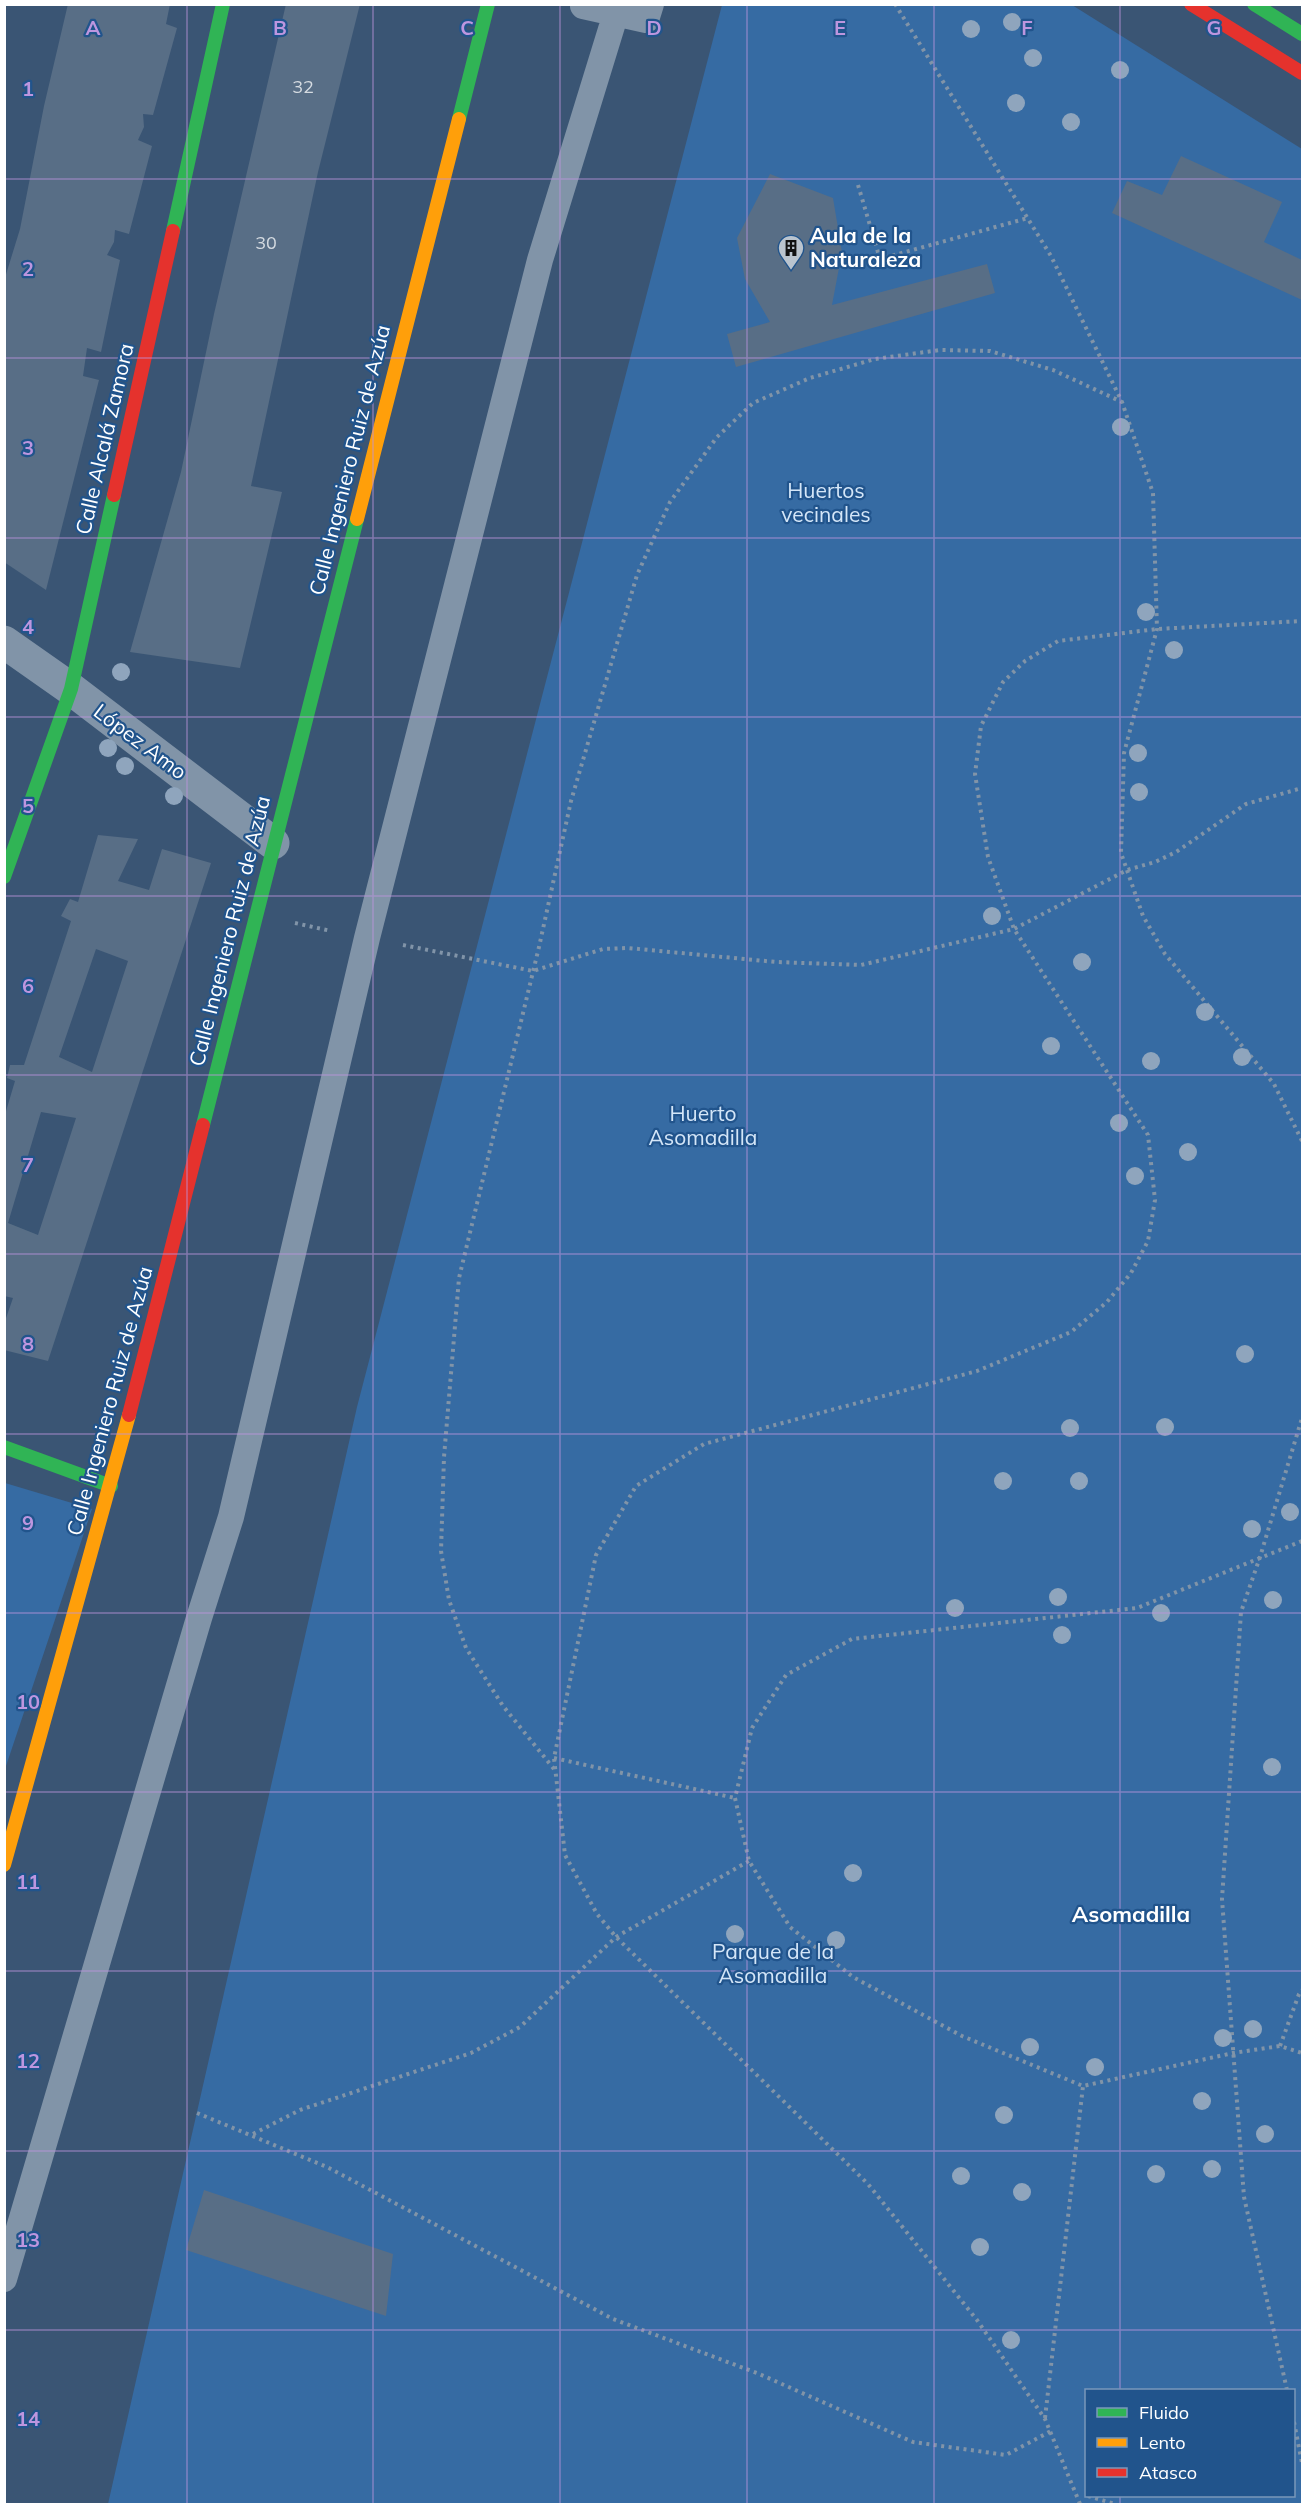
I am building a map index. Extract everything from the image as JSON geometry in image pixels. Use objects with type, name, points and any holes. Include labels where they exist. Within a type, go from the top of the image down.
[{"type":"street","name":"Calle Alcalá Zamora","points":[[4,877],[71,689],[223,4]]},
{"type":"street","name":"Calle Ingeniero Ruiz de Azúa","points":[[4,1865],[111,1486],[488,4]]},
{"type":"street","points":[[1191,4],[1302,73]]},
{"type":"street","points":[[1254,4],[1302,34]]},
{"type":"street","name":"López Amo","points":[[4,642],[71,689],[273,843]]},
{"type":"street","points":[[4,1447],[111,1486]]},
{"type":"lane","points":[[584,4],[583,6],[646,20],[651,4]]},
{"type":"lane","points":[[4,2279],[199,1618],[231,1517],[368,938],[540,260],[616,13]]},
{"type":"path","points":[[895,4],[1051,256],[1122,402],[1153,493],[1157,629],[1124,753],[1121,853],[1143,916],[1165,954],[1274,1084],[1302,1141]]},
{"type":"path","points":[[858,185],[880,259],[1028,218]]},
{"type":"path","points":[[555,1770],[503,1706],[466,1648],[449,1600],[441,1551],[444,1457],[459,1278],[533,971],[571,801],[637,575],[670,502],[717,437],[753,403],[810,378],[875,359],[940,350],[990,351],[1053,370],[1122,402]]},
{"type":"path","points":[[1080,2505],[1045,2419],[977,2320],[868,2184],[616,1937],[597,1914],[565,1855],[554,1758],[596,1555],[636,1486],[704,1444],[977,1371],[1071,1332],[1107,1302],[1131,1273],[1148,1241],[1155,1200],[1148,1135],[1014,929],[988,857],[975,774],[981,726],[1003,682],[1025,661],[1058,641],[1157,629],[1302,621]]},
{"type":"path","points":[[533,971],[603,949],[628,948],[776,962],[861,965],[1014,929],[1127,870],[1155,862],[1176,852],[1246,804],[1302,788]]},
{"type":"path","points":[[1287,2389],[1244,2197],[1223,1888],[1240,1612],[1260,1557],[1302,1418]]},
{"type":"path","points":[[1302,1541],[1137,1608],[852,1639],[786,1675],[752,1728],[735,1798],[749,1861],[790,1927],[853,1977],[962,2036],[1083,2086],[1233,2053],[1280,2046],[1302,2053]]},
{"type":"path","points":[[554,1758],[735,1798]]},
{"type":"path","points":[[253,2134],[300,2110],[481,2048],[520,2026],[616,1937],[749,1861]]},
{"type":"path","points":[[1280,2046],[1302,1990]]},
{"type":"path","points":[[1045,2419],[1083,2086]]},
{"type":"path","points":[[197,2113],[253,2134],[327,2168],[613,2319],[757,2373],[913,2442],[1006,2455],[1051,2431]]},
{"type":"path","points":[[1295,2431],[1302,2463]]},
{"type":"path","points":[[1075,2491],[1085,2494]]},
{"type":"path","points":[[1093,2497],[1115,2505]]},
{"type":"green space","name":"Parque de la Asomadilla","points":[[722,5],[1072,5],[1302,149],[1302,2504],[108,2504],[357,1407]]},
{"type":"green space","points":[[5,1483],[92,1509],[5,1769]]},
{"type":"building","points":[[68,4],[170,4],[166,24],[177,28],[153,115],[143,114],[144,127],[138,140],[152,146],[129,234],[115,230],[114,242],[107,255],[120,260],[101,352],[87,348],[83,376],[99,380],[46,590],[4,562],[4,281],[20,229],[44,106]]},
{"type":"building","points":[[286,4],[360,4],[318,172],[251,486],[282,492],[240,668],[130,652],[181,472],[214,314]]},
{"type":"building","points":[[1181,156],[1282,202],[1264,242],[1302,260],[1302,300],[1112,213],[1127,181],[1162,195]]},
{"type":"building","name":"Aula de la Naturaleza","points":[[770,174],[833,198],[842,252],[832,305],[987,264],[995,293],[736,367],[727,334],[770,322],[745,279],[737,238]]},
{"type":"building","points":[[98,835],[138,839],[118,881],[149,890],[162,849],[211,863],[48,1361],[4,1350],[4,1324],[13,1298],[4,1296],[4,1118],[15,1081],[7,1078],[10,1065],[24,1065],[71,921],[61,916],[70,899],[78,902]],"holes":[[[96,949],[128,961],[92,1072],[59,1057]],[[41,1112],[76,1118],[38,1235],[8,1223]]]},
{"type":"building","points":[[204,2190],[393,2254],[386,2316],[186,2250]]},
{"type":"traffic: fast","points":[[173,231],[223,4]]},
{"type":"traffic: fast","points":[[459,119],[488,4]]},
{"type":"traffic: fast","points":[[1254,4],[1302,34]]},
{"type":"traffic: fast","points":[[4,877],[71,689],[114,495]]},
{"type":"traffic: fast","points":[[203,1125],[357,519]]},
{"type":"traffic: fast","points":[[4,1447],[111,1486]]},
{"type":"traffic: slow","points":[[357,519],[459,119]]},
{"type":"traffic: slow","points":[[4,1865],[129,1415]]},
{"type":"traffic: jam","points":[[1191,4],[1302,73]]},
{"type":"traffic: jam","points":[[114,495],[173,231]]},
{"type":"traffic: jam","points":[[129,1415],[203,1125]]},
{"type":"place","name":"Aula de la Naturaleza","points":[[791,271]]},
{"type":"district","name":"Asomadilla","points":[[1131,1914]]},
{"type":"park label","name":"Huertos vecinales","points":[[826,503]]},
{"type":"park label","name":"Huerto Asomadilla","points":[[703,1126]]}]
